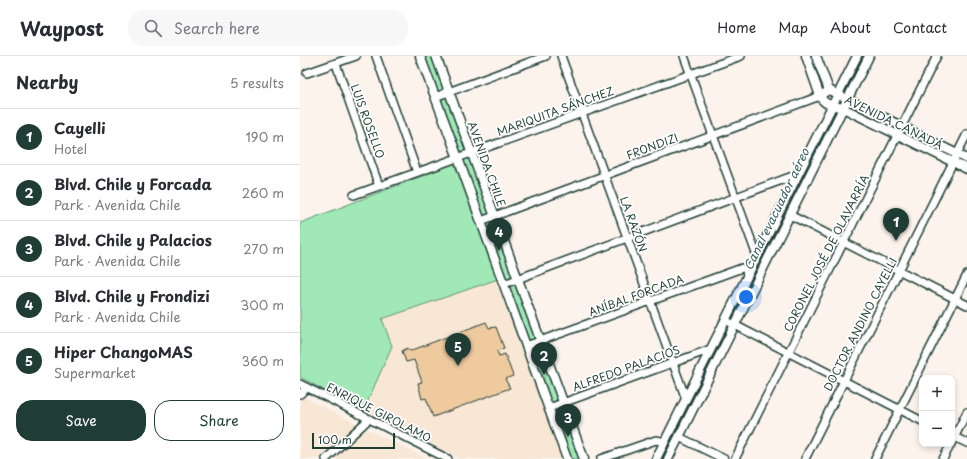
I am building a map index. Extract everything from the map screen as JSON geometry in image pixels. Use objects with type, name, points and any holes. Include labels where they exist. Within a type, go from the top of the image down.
[{"type":"main road","points":[[420,56],[567,459]]},
{"type":"main road","name":"AVENIDA CHILE","points":[[436,56],[584,459]]},
{"type":"main road","points":[[806,56],[820,96]]},
{"type":"main road","points":[[816,56],[829,90]]},
{"type":"main road","points":[[656,459],[857,56]]},
{"type":"main road","points":[[668,459],[869,56]]},
{"type":"main road","name":"AVENIDA CANADÁ","points":[[829,90],[967,159]]},
{"type":"main road","name":"AVENIDA CANADÁ","points":[[820,96],[826,104],[843,108],[967,170]]},
{"type":"street","points":[[307,73],[336,64],[354,56]]},
{"type":"street","points":[[376,56],[417,172]]},
{"type":"street","points":[[435,97],[546,56]]},
{"type":"street","name":"LA RAZÓN","points":[[561,56],[686,399]]},
{"type":"street","points":[[684,56],[757,256]]},
{"type":"street","name":"MARIQUITA SÁNCHEZ","points":[[354,195],[741,56]]},
{"type":"street","name":"CORONEL JOSÉ DE OLAVARRÍA","points":[[735,459],[937,56]]},
{"type":"street","name":"LUIS ROSELLO","points":[[336,64],[379,186]]},
{"type":"street","name":"FRONDIZI","points":[[481,221],[820,96],[829,90]]},
{"type":"street","name":"DOCTOR ANDINO CAYELLI","points":[[805,459],[967,134]]},
{"type":"street","points":[[504,284],[798,174]]},
{"type":"street","points":[[790,215],[967,305]]},
{"type":"street","name":"ANÍBAL FORCADA","points":[[526,346],[742,268],[746,270],[747,276]]},
{"type":"street","points":[[875,459],[967,275]]},
{"type":"street","points":[[725,320],[919,418]]},
{"type":"street","name":"ALFREDO PALACIOS","points":[[549,408],[711,349]]},
{"type":"street","points":[[300,394],[303,386]]},
{"type":"street","name":"ENRIQUE GIROLAMO","points":[[303,386],[448,459]]},
{"type":"street","points":[[955,434],[967,412]]},
{"type":"street","points":[[326,459],[369,419]]},
{"type":"street","points":[[679,437],[724,459]]},
{"type":"street","points":[[601,459],[656,440],[661,441],[663,446]]},
{"type":"street","points":[[955,441],[967,443]]},
{"type":"street","points":[[943,459],[949,447]]},
{"type":"shaded area","points":[[498,279],[561,459],[460,459],[363,412],[392,346],[382,319]]},
{"type":"shaded area","points":[[300,395],[427,459],[300,459]]},
{"type":"green space","points":[[420,56],[436,56],[584,459],[567,459]]},
{"type":"green space","points":[[456,163],[498,279],[382,319],[392,346],[363,412],[300,377],[300,223]]},
{"type":"building","points":[[486,322],[489,328],[496,327],[504,348],[497,351],[499,356],[505,354],[513,376],[505,379],[510,388],[433,417],[426,398],[422,399],[418,383],[422,382],[414,360],[406,362],[402,351],[408,348],[410,351]]},
{"type":"waterway","name":"Canal evacuador aéreo","points":[[846,90],[863,56]]},
{"type":"waterway","name":"Canal evacuador aéreo","points":[[733,315],[835,111]]},
{"type":"waterway","name":"Canal evacuador aéreo","points":[[662,459],[726,330]]},
{"type":"place","name":"Cayelli","points":[[896,241]]},
{"type":"place","name":"Blvd. Chile y Frondizi","points":[[499,251]]},
{"type":"place","name":"Hiper ChangoMAS","points":[[458,366]]},
{"type":"place","name":"Blvd. Chile y Forcada","points":[[544,375]]},
{"type":"place","name":"Blvd. Chile y Palacios","points":[[568,437]]}]
